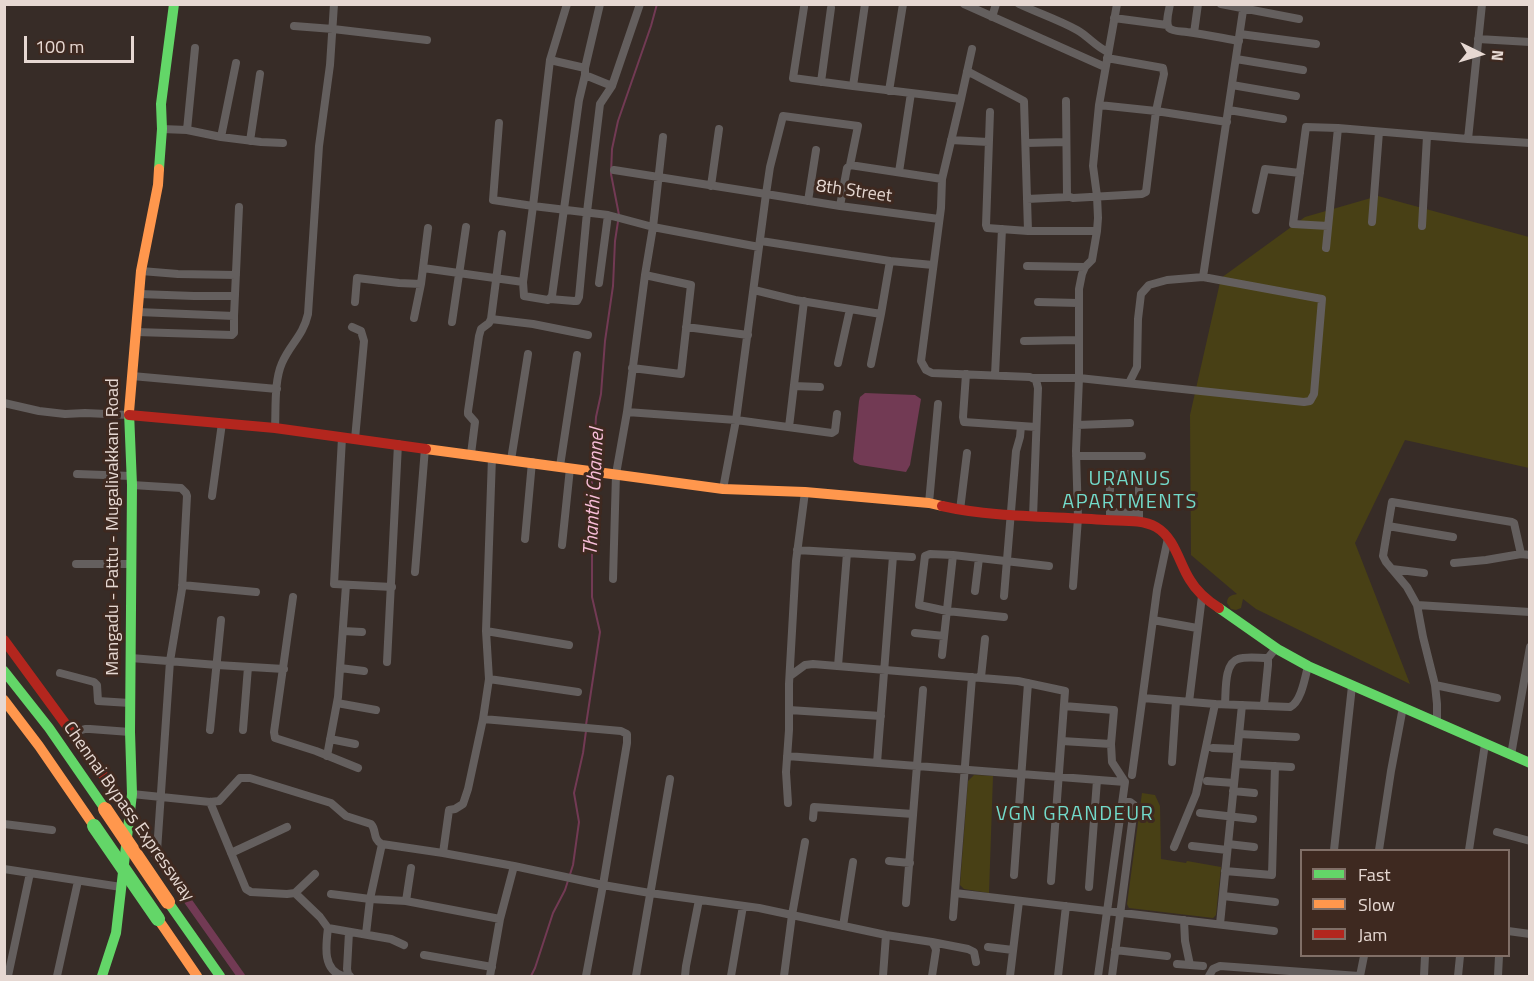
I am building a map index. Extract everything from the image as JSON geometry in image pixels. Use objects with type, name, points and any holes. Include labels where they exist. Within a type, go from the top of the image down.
[{"type":"main road","name":"Mangadu - Pattu - Mugalivakkam Road","points":[[102,976],[116,933],[132,794],[130,704],[132,480],[129,415],[141,271],[158,185],[162,129],[161,104],[174,4]]},
{"type":"main road","points":[[129,415],[275,428],[723,489],[804,492],[928,503],[960,510],[1033,517],[1139,517],[1158,527],[1168,538],[1189,581],[1202,596],[1272,653],[1308,666],[1530,763]]},
{"type":"main road","points":[[4,640],[130,812]]},
{"type":"main road","name":"Chennai Bypass Expressway","points":[[4,671],[49,728],[220,976]]},
{"type":"main road","name":"Chennai Bypass Expressway","points":[[4,700],[39,746],[197,976]]},
{"type":"street","points":[[275,428],[278,374],[287,352],[305,326],[308,314],[319,146],[330,65],[334,4]]},
{"type":"street","points":[[567,4],[550,60],[523,282],[524,296],[572,302],[578,299],[600,104],[612,86],[640,4]]},
{"type":"street","points":[[550,299],[579,100],[600,4]]},
{"type":"street","points":[[853,86],[865,4]]},
{"type":"street","points":[[889,91],[903,4]]},
{"type":"street","points":[[964,4],[1105,67]]},
{"type":"street","points":[[992,17],[996,4]]},
{"type":"street","points":[[1019,4],[1076,29],[1107,55],[1163,68],[1164,74],[1156,111],[1146,192],[1027,199]]},
{"type":"street","points":[[1073,586],[1078,518],[1076,456],[1079,378],[1078,303],[1080,278],[1085,267],[1092,260],[1098,218],[1093,166],[1099,105],[1117,4]]},
{"type":"street","points":[[1167,25],[1170,4]]},
{"type":"street","points":[[1194,33],[1198,4]]},
{"type":"street","points":[[1221,4],[1299,19]]},
{"type":"street","points":[[1468,139],[1482,4]]},
{"type":"street","points":[[804,7],[793,78],[961,99]]},
{"type":"street","points":[[1203,277],[1244,7]]},
{"type":"street","points":[[821,82],[831,8]]},
{"type":"street","points":[[1114,18],[1167,25],[1174,31],[1316,44]]},
{"type":"street","points":[[294,26],[427,40]]},
{"type":"street","points":[[1478,39],[1530,42]]},
{"type":"street","points":[[187,130],[195,48]]},
{"type":"street","points":[[972,49],[942,179],[921,361],[926,370],[932,373],[1079,378],[1304,402],[1310,401],[1314,394],[1322,299],[1203,277],[1167,280],[1149,285],[1141,294],[1137,367],[1129,383]]},
{"type":"street","points":[[1236,59],[1303,70]]},
{"type":"street","points":[[550,60],[585,72],[612,86]]},
{"type":"street","points":[[221,137],[236,63]]},
{"type":"street","points":[[967,71],[1024,101],[1028,231]]},
{"type":"street","points":[[250,141],[260,74]]},
{"type":"street","points":[[1232,85],[1296,96]]},
{"type":"street","points":[[899,172],[911,93]]},
{"type":"street","points":[[1066,101],[1066,193],[1069,197]]},
{"type":"street","points":[[1099,105],[1227,122]]},
{"type":"street","points":[[1229,110],[1283,118]]},
{"type":"street","points":[[990,112],[986,225],[988,229],[1096,231]]},
{"type":"street","points":[[723,489],[736,420],[770,167],[783,116],[858,126],[840,206]]},
{"type":"street","points":[[499,123],[493,200],[587,212],[653,227],[760,244],[933,266]]},
{"type":"street","points":[[1328,226],[1293,224],[1306,127],[1530,143]]},
{"type":"street","points":[[1326,248],[1338,128]]},
{"type":"street","points":[[162,129],[187,130],[250,141],[283,143]]},
{"type":"street","points":[[711,186],[719,129]]},
{"type":"street","points":[[1372,222],[1379,132]]},
{"type":"street","points":[[1422,226],[1427,136]]},
{"type":"street","points":[[613,579],[616,474],[653,227],[663,137]]},
{"type":"street","points":[[951,140],[988,142]]},
{"type":"street","points":[[1026,143],[1066,142]]},
{"type":"street","points":[[808,201],[816,150]]},
{"type":"street","points":[[850,165],[942,179]]},
{"type":"street","points":[[1256,210],[1265,169],[1300,173]]},
{"type":"street","name":"8th Street","points":[[614,170],[840,206],[939,219]]},
{"type":"street","points":[[136,332],[232,335],[234,333],[239,207]]},
{"type":"street","points":[[599,283],[616,217]]},
{"type":"street","points":[[452,322],[466,227]]},
{"type":"street","points":[[414,318],[428,228]]},
{"type":"street","points":[[995,375],[1002,229]]},
{"type":"street","points":[[471,454],[475,422],[468,411],[481,328],[491,319],[502,234]]},
{"type":"street","points":[[871,364],[890,261]]},
{"type":"street","points":[[1027,266],[1085,267]]},
{"type":"street","points":[[423,268],[523,282]]},
{"type":"street","points":[[141,271],[236,275]]},
{"type":"street","points":[[633,368],[681,374],[691,285],[645,275]]},
{"type":"street","points":[[355,303],[357,278],[420,284]]},
{"type":"street","points":[[753,291],[881,314]]},
{"type":"street","points":[[140,294],[235,296]]},
{"type":"street","points":[[789,427],[804,301]]},
{"type":"street","points":[[1038,302],[1078,303]]},
{"type":"street","points":[[838,363],[850,309]]},
{"type":"street","points":[[138,312],[234,316]]},
{"type":"street","points":[[491,319],[533,324],[588,335]]},
{"type":"street","points":[[352,327],[362,331],[364,341],[348,438],[334,584],[392,587]]},
{"type":"street","points":[[686,327],[748,335]]},
{"type":"street","points":[[1024,340],[1078,340]]},
{"type":"street","points":[[511,460],[528,354]]},
{"type":"street","points":[[562,545],[565,467],[577,355]]},
{"type":"street","points":[[966,374],[963,421],[1036,427]]},
{"type":"street","points":[[132,376],[277,389]]},
{"type":"street","points":[[1033,517],[1038,388],[1034,378]]},
{"type":"street","points":[[794,386],[819,387]]},
{"type":"street","points":[[4,403],[65,414],[129,415]]},
{"type":"street","points":[[928,503],[938,404]]},
{"type":"street","points":[[627,412],[736,420],[833,433],[837,414]]},
{"type":"street","points":[[212,496],[222,423]]},
{"type":"street","points":[[1077,425],[1130,423]]},
{"type":"street","points":[[1004,596],[1016,451],[1021,426]]},
{"type":"street","points":[[387,662],[398,444]]},
{"type":"street","points":[[415,572],[425,448]]},
{"type":"street","points":[[960,510],[967,453]]},
{"type":"street","points":[[1076,456],[1142,456]]},
{"type":"street","points":[[443,853],[449,810],[463,804],[468,789],[489,679],[486,631],[492,457]]},
{"type":"street","points":[[525,539],[532,462]]},
{"type":"street","points":[[77,474],[181,488],[186,493],[185,551],[170,661],[157,851]]},
{"type":"street","points":[[1110,516],[1110,474],[1139,474],[1139,517]]},
{"type":"street","points":[[788,803],[786,772],[790,675],[797,550],[804,492]]},
{"type":"street","points":[[1437,723],[1435,685],[1417,605],[1407,587],[1383,556],[1392,502],[1514,523],[1525,554],[1454,563]]},
{"type":"street","points":[[1388,526],[1453,537]]},
{"type":"street","points":[[1132,775],[1157,590],[1168,538]]},
{"type":"street","points":[[797,550],[912,557]]},
{"type":"street","points":[[838,666],[847,553]]},
{"type":"street","points":[[1004,617],[947,611],[919,605],[923,559],[927,554],[952,555],[1049,566]]},
{"type":"street","points":[[942,655],[952,555]]},
{"type":"street","points":[[878,763],[893,556]]},
{"type":"street","points":[[975,591],[979,558]]},
{"type":"street","points":[[76,564],[131,564]]},
{"type":"street","points":[[1392,569],[1424,573]]},
{"type":"street","points":[[182,585],[256,592]]},
{"type":"street","points":[[327,756],[337,703],[346,585]]},
{"type":"street","points":[[1189,702],[1202,596]]},
{"type":"street","points":[[293,597],[275,738],[358,768]]},
{"type":"street","points":[[1417,605],[1530,612]]},
{"type":"street","points":[[210,730],[221,620]]},
{"type":"street","points":[[1153,620],[1197,627]]},
{"type":"street","points":[[343,631],[362,632]]},
{"type":"street","points":[[486,631],[569,645]]},
{"type":"street","points":[[915,633],[944,636]]},
{"type":"street","points":[[981,677],[984,639]]},
{"type":"street","points":[[1510,755],[1530,647]]},
{"type":"street","points":[[1225,704],[1228,669],[1232,662],[1236,659],[1272,653],[1268,665],[1264,705]]},
{"type":"street","points":[[131,658],[284,669]]},
{"type":"street","points":[[790,675],[808,664],[1028,682],[1065,692],[1051,881]]},
{"type":"street","points":[[1143,698],[1293,707],[1308,666]]},
{"type":"street","points":[[243,730],[248,667]]},
{"type":"street","points":[[340,668],[364,671]]},
{"type":"street","points":[[60,673],[94,682],[97,685],[98,701],[130,704]]},
{"type":"street","points":[[953,917],[972,677]]},
{"type":"street","points":[[489,679],[578,692]]},
{"type":"street","points":[[1014,875],[1028,682]]},
{"type":"street","points":[[1435,685],[1497,698]]},
{"type":"street","points":[[1334,849],[1352,686]]},
{"type":"street","points":[[906,903],[923,690]]},
{"type":"street","points":[[1172,762],[1176,701]]},
{"type":"street","points":[[337,703],[376,710]]},
{"type":"street","points":[[1174,847],[1196,794],[1215,704]]},
{"type":"street","points":[[1220,924],[1242,705]]},
{"type":"street","points":[[1064,706],[1114,710],[1112,762],[1125,782],[1098,976]]},
{"type":"street","points":[[1379,849],[1403,707]]},
{"type":"street","points":[[789,710],[881,716]]},
{"type":"street","points":[[483,719],[621,731],[627,734],[586,976]]},
{"type":"street","points":[[72,733],[84,729],[130,732]]},
{"type":"street","points":[[1239,734],[1296,737]]},
{"type":"street","points":[[330,739],[356,744]]},
{"type":"street","points":[[1062,741],[1111,744]]},
{"type":"street","points":[[1468,849],[1485,744]]},
{"type":"street","points":[[1214,748],[1237,750]]},
{"type":"street","points":[[787,756],[1125,782]]},
{"type":"street","points":[[1236,764],[1291,767]]},
{"type":"street","points":[[1226,870],[1272,875],[1275,766]]},
{"type":"street","points":[[132,794],[219,801],[240,778],[250,778],[332,803],[343,814],[371,824],[375,837],[382,844],[514,866],[603,885],[743,906],[969,949],[974,952],[976,962]]},
{"type":"street","points":[[636,976],[670,779]]},
{"type":"street","points":[[1089,887],[1097,780]]},
{"type":"street","points":[[1207,781],[1254,793]]},
{"type":"street","points":[[210,802],[248,891],[287,894],[295,892],[315,874]]},
{"type":"street","points":[[1112,976],[1134,805],[1124,802],[1121,809]]},
{"type":"street","points":[[813,818],[814,807],[914,814]]},
{"type":"street","points":[[1200,813],[1253,819]]},
{"type":"street","points":[[4,824],[52,830]]},
{"type":"street","points":[[231,853],[286,827]]},
{"type":"street","points":[[1497,832],[1530,841]]},
{"type":"street","points":[[784,976],[805,842]]},
{"type":"street","points":[[366,934],[370,898],[382,844]]},
{"type":"street","points":[[1192,846],[1254,847]]},
{"type":"street","points":[[889,861],[910,863]]},
{"type":"street","points":[[843,926],[853,862]]},
{"type":"street","points":[[490,976],[500,919],[514,866]]},
{"type":"street","points":[[406,901],[411,868]]},
{"type":"street","points":[[4,869],[121,887]]},
{"type":"street","points":[[8,976],[30,873]]},
{"type":"street","points":[[57,976],[78,881]]},
{"type":"street","points":[[295,892],[328,928],[326,945],[328,963],[335,973],[343,976]]},
{"type":"street","points":[[955,893],[1274,931]]},
{"type":"street","points":[[331,894],[406,901],[500,919]]},
{"type":"street","points":[[1223,896],[1275,902]]},
{"type":"street","points":[[685,976],[699,900]]},
{"type":"street","points":[[1010,976],[1019,900]]},
{"type":"street","points":[[731,976],[743,906]]},
{"type":"street","points":[[1058,976],[1066,906]]},
{"type":"street","points":[[1184,920],[1190,965]]},
{"type":"street","points":[[328,928],[391,939],[404,945]]},
{"type":"street","points":[[1510,931],[1530,934]]},
{"type":"street","points":[[349,932],[347,969],[350,976]]},
{"type":"street","points":[[883,976],[886,935]]},
{"type":"street","points":[[932,942],[936,947],[932,976]]},
{"type":"street","points":[[988,947],[1013,950]]},
{"type":"street","points":[[1115,950],[1167,956]]},
{"type":"street","points":[[424,955],[492,967]]},
{"type":"street","points":[[1209,976],[1213,969],[1220,966],[1251,972],[1360,976],[1364,957]]},
{"type":"street","points":[[1424,976],[1425,957]]},
{"type":"street","points":[[1458,976],[1460,957]]},
{"type":"street","points":[[1498,976],[1499,957]]},
{"type":"street","points":[[1176,964],[1203,966]]},
{"type":"shaded area","points":[[1378,196],[1529,237],[1529,468],[1405,440],[1355,543],[1410,684],[1256,609],[1243,599],[1241,608],[1231,609],[1227,603],[1228,599],[1237,594],[1191,555],[1190,415],[1221,278],[1305,217]]},
{"type":"shaded area","points":[[865,393],[915,395],[921,399],[910,465],[906,472],[860,465],[854,462],[859,401]]},
{"type":"shaded area","points":[[974,775],[993,776],[989,893],[964,889],[960,885],[968,781]]},
{"type":"shaded area","points":[[1142,793],[1155,795],[1160,806],[1161,859],[1221,867],[1216,915],[1213,918],[1129,908],[1127,904]]},
{"type":"waterway","name":"Thanthi Channel","points":[[593,466],[596,417],[601,394],[619,215],[611,174],[612,149],[618,121],[657,4]]},
{"type":"waterway","name":"Thanthi Channel","points":[[586,725],[600,632],[592,597],[592,475]]},
{"type":"waterway","name":"Thanthi Channel","points":[[531,976],[573,865],[579,822],[574,793],[586,731]]},
{"type":"waterway","points":[[142,836],[241,976]]},
{"type":"traffic: fast","points":[[159,169],[161,104],[174,4]]},
{"type":"traffic: fast","points":[[102,976],[116,933],[132,794],[130,732],[132,485],[129,412]]},
{"type":"traffic: fast","points":[[1219,608],[1279,650],[1308,666],[1530,763]]},
{"type":"traffic: fast","points":[[4,671],[49,728],[105,809]]},
{"type":"traffic: fast","points":[[94,826],[158,919]]},
{"type":"traffic: fast","points":[[168,902],[220,976]]},
{"type":"traffic: slow","points":[[129,412],[141,271],[159,169]]},
{"type":"traffic: slow","points":[[426,449],[723,489],[805,492],[942,506]]},
{"type":"traffic: slow","points":[[4,700],[94,826]]},
{"type":"traffic: slow","points":[[105,809],[168,902]]},
{"type":"traffic: slow","points":[[158,919],[197,976]]},
{"type":"traffic: jam","points":[[129,415],[275,428],[426,449]]},
{"type":"traffic: jam","points":[[942,506],[1003,515],[1131,521],[1150,524],[1168,538],[1196,588],[1219,608]]},
{"type":"traffic: jam","points":[[4,640],[130,812]]},
{"type":"district","name":"URANUS APARTMENTS","points":[[1130,492]]},
{"type":"district","name":"VGN GRANDEUR","points":[[1075,815]]}]
